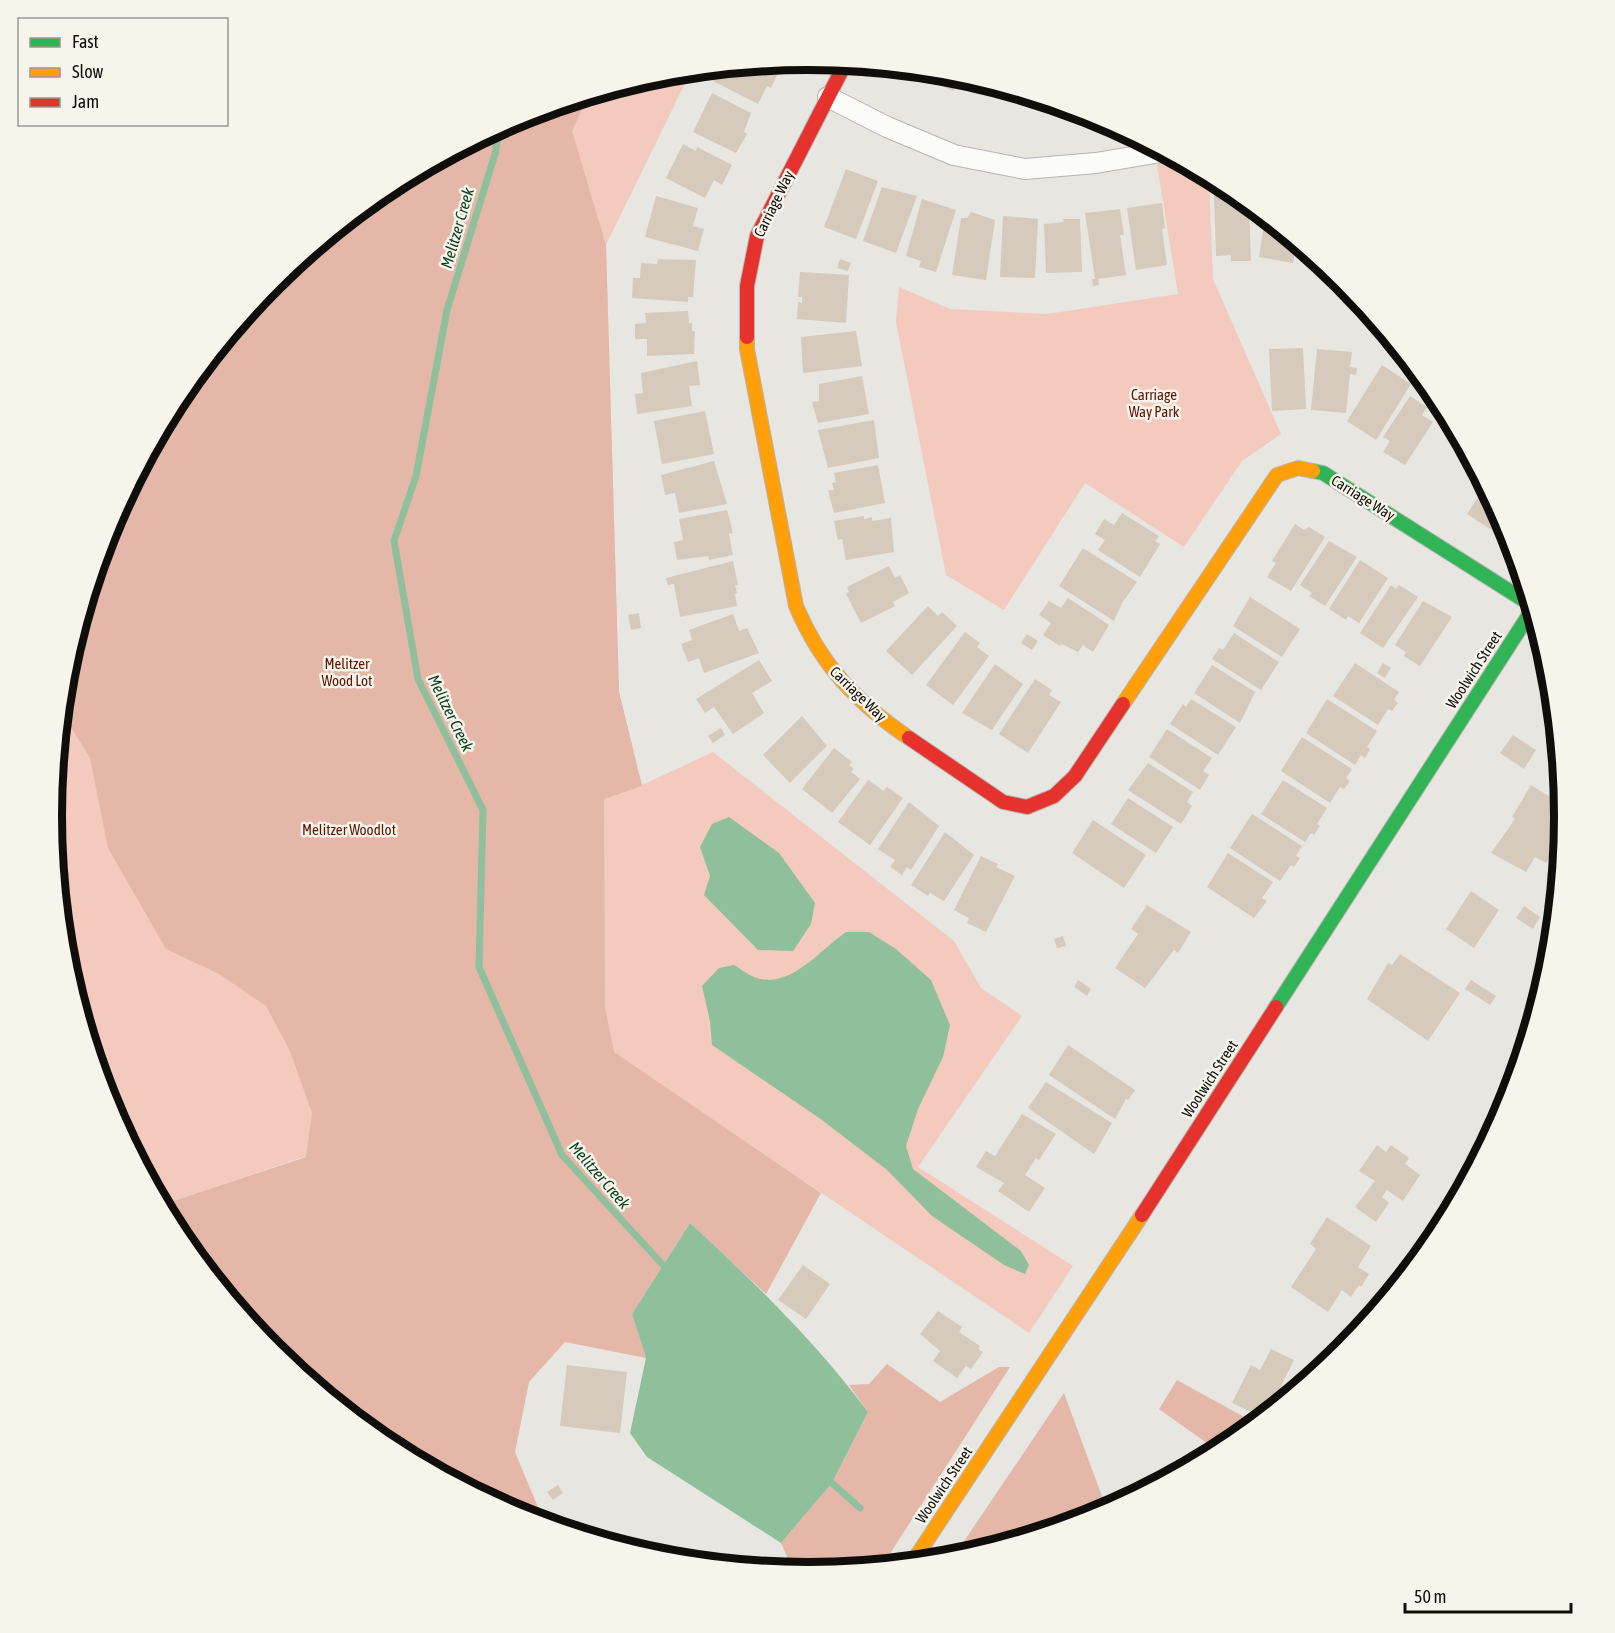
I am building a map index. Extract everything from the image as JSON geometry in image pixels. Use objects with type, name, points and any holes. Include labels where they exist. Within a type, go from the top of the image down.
[{"type":"street","name":"Carriage Way","points":[[841,71],[757,236],[747,286],[747,349],[796,606],[809,637],[832,672],[887,723],[1003,802],[1027,807],[1054,796],[1075,776],[1278,474],[1299,468],[1323,473],[1520,598]]},
{"type":"street","points":[[828,97],[887,127],[954,155],[1025,169],[1096,163],[1150,154]]},
{"type":"street","name":"Woolwich Street","points":[[918,1554],[1061,1341],[1527,618]]},
{"type":"green space","name":"Melitzer Wood Lot","points":[[686,81],[606,245],[619,692],[642,785],[713,752],[954,941],[981,988],[1022,1016],[918,1167],[1073,1266],[1029,1333],[614,1053],[169,1202],[138,1146],[118,1102],[87,1010],[68,914],[63,865],[63,768],[68,719],[87,623],[118,531],[161,443],[216,362],[247,325],[280,289],[353,225],[393,196],[435,170],[522,127],[568,110],[614,96]]},
{"type":"green space","name":"Melitzer Wood Lot","points":[[584,105],[572,131],[606,245],[619,692],[642,786],[604,799],[605,1007],[614,1052],[821,1193],[766,1294],[690,1223],[632,1314],[646,1358],[565,1342],[529,1382],[515,1452],[540,1513],[478,1486],[434,1463],[353,1408],[280,1344],[247,1308],[216,1271],[169,1202],[306,1157],[312,1113],[290,1051],[266,1006],[219,974],[166,949],[108,848],[90,758],[68,722],[87,623],[101,577],[118,531],[161,443],[216,362],[280,289],[353,225],[393,196],[478,147],[522,127]]},
{"type":"green space","name":"Carriage Way Park","points":[[1156,157],[1209,188],[1213,279],[1281,434],[1242,461],[1184,547],[1085,483],[1004,610],[946,575],[896,322],[899,287],[950,309],[1047,314],[1178,294]]},
{"type":"green space","points":[[887,1364],[940,1402],[999,1367],[1010,1367],[887,1558],[856,1561],[789,1562],[781,1543],[832,1483],[868,1412],[849,1385],[869,1384]]},
{"type":"green space","points":[[1177,1380],[1247,1419],[1209,1445],[1159,1409]]},
{"type":"green space","points":[[1064,1393],[1104,1501],[1047,1523],[961,1546]]},
{"type":"shaded area","points":[[729,817],[779,853],[815,903],[811,924],[793,951],[758,950],[704,895],[710,876],[700,847],[712,824]]},
{"type":"shaded area","points":[[846,932],[869,932],[896,949],[931,980],[950,1025],[943,1057],[918,1109],[906,1146],[913,1169],[1021,1251],[1029,1265],[1025,1274],[1004,1265],[932,1216],[887,1170],[822,1120],[712,1045],[710,1021],[702,986],[719,968],[734,965],[754,977],[767,980],[780,978],[804,966]]},
{"type":"shaded area","points":[[690,1223],[784,1313],[868,1412],[832,1483],[781,1543],[647,1457],[630,1433],[646,1358],[632,1314]]},
{"type":"building","points":[[779,71],[771,88],[767,86],[758,104],[713,81],[715,76]]},
{"type":"building","points":[[932,81],[956,86],[953,91]]},
{"type":"building","points":[[712,93],[751,113],[744,132],[747,134],[736,153],[693,132]]},
{"type":"building","points":[[683,144],[696,151],[697,147],[732,165],[722,185],[714,180],[705,198],[666,178]]},
{"type":"building","points":[[846,169],[878,181],[856,239],[824,227]]},
{"type":"building","points":[[882,187],[917,196],[896,253],[863,241]]},
{"type":"building","points":[[1214,195],[1220,195],[1249,216],[1251,261],[1231,261],[1231,255],[1216,256]]},
{"type":"building","points":[[656,196],[698,208],[693,226],[704,229],[698,251],[645,237]]},
{"type":"building","points":[[922,199],[956,210],[936,272],[919,267],[921,261],[906,256]]},
{"type":"building","points":[[1162,203],[1165,228],[1162,229],[1167,265],[1136,270],[1127,208]]},
{"type":"building","points":[[1120,209],[1124,235],[1120,235],[1126,275],[1098,279],[1099,285],[1093,286],[1092,279],[1095,279],[1085,213]]},
{"type":"building","points":[[971,212],[995,220],[986,280],[952,275],[961,218],[967,218]]},
{"type":"building","points":[[1003,216],[1038,219],[1035,278],[1000,277]]},
{"type":"building","points":[[1063,219],[1080,219],[1082,272],[1046,273],[1044,224],[1064,222]]},
{"type":"building","points":[[1264,226],[1295,252],[1293,263],[1259,257]]},
{"type":"building","points":[[658,259],[696,260],[693,297],[688,297],[688,302],[632,298],[633,278],[640,278],[641,263],[657,264]]},
{"type":"building","points":[[840,259],[851,263],[848,271],[837,268]]},
{"type":"building","points":[[800,272],[849,275],[846,323],[797,319],[798,302],[802,303],[802,297],[798,297]]},
{"type":"building","points":[[688,311],[689,323],[692,323],[692,331],[695,331],[694,354],[647,356],[647,339],[635,339],[635,324],[646,323],[645,313]]},
{"type":"building","points":[[856,331],[862,366],[803,373],[801,337]]},
{"type":"building","points":[[1303,348],[1306,409],[1272,411],[1269,349]]},
{"type":"building","points":[[1317,349],[1352,352],[1350,367],[1357,368],[1356,375],[1350,374],[1346,413],[1311,410]]},
{"type":"building","points":[[697,361],[700,385],[689,386],[692,406],[637,414],[635,394],[643,393],[641,373]]},
{"type":"building","points":[[1382,365],[1411,384],[1376,440],[1347,421]]},
{"type":"building","points":[[862,376],[869,414],[818,423],[812,402],[819,401],[819,384]]},
{"type":"building","points":[[1410,396],[1427,407],[1422,415],[1433,422],[1405,465],[1383,452],[1390,441],[1383,437]]},
{"type":"building","points":[[705,411],[714,454],[662,464],[654,421]]},
{"type":"building","points":[[874,420],[879,458],[828,468],[818,430]]},
{"type":"building","points":[[714,461],[727,504],[679,513],[675,493],[665,495],[661,475]]},
{"type":"building","points":[[878,465],[885,503],[834,513],[828,490],[834,490],[832,483],[836,482],[834,473]]},
{"type":"building","points":[[1480,494],[1498,534],[1467,514]]},
{"type":"building","points":[[727,510],[733,533],[729,534],[733,555],[709,560],[708,556],[677,560],[674,542],[683,540],[679,519]]},
{"type":"building","points":[[1122,513],[1159,536],[1155,541],[1160,544],[1140,577],[1098,550],[1105,540],[1095,534],[1104,519],[1114,525]]},
{"type":"building","points":[[864,516],[864,519],[872,517],[872,521],[891,518],[894,552],[846,560],[842,539],[838,540],[834,521]]},
{"type":"building","points":[[1295,524],[1304,530],[1309,527],[1325,537],[1291,591],[1267,577],[1276,563],[1272,561]]},
{"type":"building","points":[[1329,541],[1357,557],[1325,606],[1309,596],[1312,593],[1300,585]]},
{"type":"building","points":[[1083,548],[1137,582],[1122,603],[1114,621],[1059,586]]},
{"type":"building","points":[[1360,560],[1388,578],[1359,623],[1348,616],[1346,620],[1329,609]]},
{"type":"building","points":[[733,561],[738,585],[735,585],[737,606],[680,617],[674,584],[668,585],[666,578]]},
{"type":"building","points":[[889,566],[895,578],[900,575],[909,593],[893,602],[895,606],[861,623],[846,594],[849,592],[847,587]]},
{"type":"building","points":[[1391,585],[1396,589],[1399,585],[1418,597],[1383,648],[1360,633]]},
{"type":"building","points":[[1250,597],[1300,629],[1282,657],[1233,626]]},
{"type":"building","points":[[1068,598],[1109,625],[1093,652],[1083,645],[1078,652],[1062,644],[1060,646],[1043,635],[1051,623],[1039,615],[1049,601],[1061,608]]},
{"type":"building","points":[[1423,601],[1452,617],[1420,666],[1404,656],[1406,652],[1395,645]]},
{"type":"building","points":[[928,606],[938,616],[942,612],[957,626],[912,675],[886,651]]},
{"type":"building","points":[[639,613],[641,628],[631,630],[628,615]]},
{"type":"building","points":[[733,614],[739,631],[747,628],[759,653],[704,673],[699,658],[688,662],[681,644],[692,640],[689,630]]},
{"type":"building","points":[[965,632],[980,643],[977,647],[989,656],[953,705],[926,685]]},
{"type":"building","points":[[1234,633],[1279,662],[1261,690],[1212,659],[1219,648],[1223,650]]},
{"type":"building","points":[[1027,634],[1038,641],[1032,650],[1021,643]]},
{"type":"building","points":[[759,660],[772,681],[752,693],[764,713],[733,734],[714,707],[705,713],[696,699]]},
{"type":"building","points":[[1355,663],[1399,692],[1394,700],[1398,703],[1392,711],[1388,709],[1378,725],[1333,696]]},
{"type":"building","points":[[1383,663],[1391,668],[1385,678],[1377,673]]},
{"type":"building","points":[[995,664],[1023,684],[992,730],[962,713]]},
{"type":"building","points":[[1212,665],[1255,692],[1240,723],[1194,693]]},
{"type":"building","points":[[1035,679],[1052,690],[1049,695],[1061,702],[1028,753],[999,734]]},
{"type":"building","points":[[1191,699],[1236,727],[1218,755],[1170,724],[1183,704],[1186,707]]},
{"type":"building","points":[[1327,699],[1377,731],[1367,747],[1370,749],[1365,758],[1361,755],[1355,765],[1306,733]]},
{"type":"building","points":[[802,716],[827,746],[790,783],[763,755]]},
{"type":"building","points":[[721,728],[725,735],[713,743],[708,736]]},
{"type":"building","points":[[1167,729],[1212,758],[1203,771],[1209,775],[1200,790],[1149,757]]},
{"type":"building","points":[[1513,735],[1536,750],[1524,769],[1500,753]]},
{"type":"building","points":[[1302,737],[1352,769],[1346,778],[1350,781],[1344,789],[1340,787],[1330,803],[1281,771]]},
{"type":"building","points":[[834,748],[852,762],[849,765],[854,769],[851,772],[860,779],[832,813],[802,789]]},
{"type":"building","points":[[1148,763],[1193,792],[1187,802],[1192,806],[1181,824],[1128,790]]},
{"type":"building","points":[[868,780],[884,791],[887,787],[903,798],[870,845],[838,822]]},
{"type":"building","points":[[1283,780],[1327,808],[1317,824],[1320,826],[1305,842],[1261,814]]},
{"type":"building","points":[[1531,785],[1553,799],[1552,854],[1546,863],[1535,857],[1526,872],[1491,853],[1515,819],[1512,817]]},
{"type":"building","points":[[1128,798],[1173,827],[1156,853],[1111,824]]},
{"type":"building","points":[[909,802],[939,826],[911,870],[907,867],[902,875],[890,867],[895,860],[878,849]]},
{"type":"building","points":[[1252,814],[1302,846],[1296,856],[1300,858],[1294,867],[1291,865],[1280,881],[1230,848]]},
{"type":"building","points":[[1093,820],[1146,855],[1124,888],[1072,853]]},
{"type":"building","points":[[945,832],[974,855],[944,901],[930,893],[928,896],[911,885]]},
{"type":"building","points":[[1228,853],[1273,882],[1262,898],[1267,901],[1254,918],[1207,887]]},
{"type":"building","points":[[981,856],[998,864],[996,867],[1015,876],[986,932],[967,923],[969,918],[954,910]]},
{"type":"building","points":[[1471,891],[1499,910],[1474,948],[1446,929]]},
{"type":"building","points":[[1147,905],[1191,932],[1178,953],[1174,950],[1145,988],[1115,968],[1138,934],[1131,929]]},
{"type":"building","points":[[1524,906],[1540,917],[1533,929],[1516,918]]},
{"type":"building","points":[[1063,936],[1066,946],[1057,948],[1054,939]]},
{"type":"building","points":[[1400,954],[1460,993],[1428,1041],[1367,999],[1388,963],[1392,965]]},
{"type":"building","points":[[1078,980],[1091,989],[1087,996],[1074,987]]},
{"type":"building","points":[[1471,980],[1496,996],[1490,1005],[1465,989]]},
{"type":"building","points":[[1068,1045],[1135,1090],[1128,1100],[1126,1099],[1115,1119],[1049,1075]]},
{"type":"building","points":[[1046,1082],[1112,1123],[1094,1154],[1028,1108]]},
{"type":"building","points":[[1022,1114],[1056,1134],[1039,1160],[1036,1158],[1025,1175],[1045,1188],[1029,1212],[998,1191],[1004,1183],[976,1167],[986,1151],[995,1156]]},
{"type":"building","points":[[1377,1145],[1386,1152],[1391,1145],[1409,1158],[1405,1164],[1420,1175],[1403,1201],[1387,1190],[1382,1197],[1389,1203],[1376,1222],[1355,1207],[1375,1181],[1359,1171]]},
{"type":"building","points":[[1327,1217],[1371,1246],[1358,1267],[1369,1274],[1361,1287],[1359,1285],[1351,1297],[1342,1290],[1328,1312],[1291,1287],[1316,1249],[1310,1244]]},
{"type":"building","points":[[803,1265],[830,1284],[806,1319],[778,1300]]},
{"type":"building","points":[[938,1311],[962,1327],[959,1332],[980,1346],[978,1349],[983,1352],[971,1369],[966,1366],[957,1378],[933,1361],[940,1351],[920,1334]]},
{"type":"building","points":[[1271,1349],[1294,1360],[1280,1388],[1284,1390],[1254,1413],[1232,1403],[1251,1365],[1260,1370]]},
{"type":"building","points":[[567,1365],[627,1372],[620,1433],[560,1426]]},
{"type":"building","points":[[558,1485],[563,1493],[553,1500],[547,1492]]},
{"type":"waterway","name":"Melitzer Creek","points":[[498,138],[447,310],[416,476],[394,541],[418,679],[483,810],[479,967],[562,1155],[663,1265]]},
{"type":"waterway","points":[[832,1483],[860,1508]]},
{"type":"traffic: fast","points":[[1313,471],[1323,473],[1520,598]]},
{"type":"traffic: fast","points":[[1276,1007],[1527,618]]},
{"type":"traffic: slow","points":[[747,337],[747,349],[796,606],[817,646],[842,681],[872,710],[909,738]]},
{"type":"traffic: slow","points":[[1123,704],[1277,475],[1298,468],[1313,471]]},
{"type":"traffic: slow","points":[[918,1554],[1142,1215]]},
{"type":"traffic: jam","points":[[747,337],[747,286],[757,236],[841,71]]},
{"type":"traffic: jam","points":[[909,738],[1003,802],[1027,807],[1054,796],[1075,776],[1123,704]]},
{"type":"traffic: jam","points":[[1142,1215],[1276,1007]]},
{"type":"park label","name":"Melitzer Woodlot","points":[[349,830]]}]
